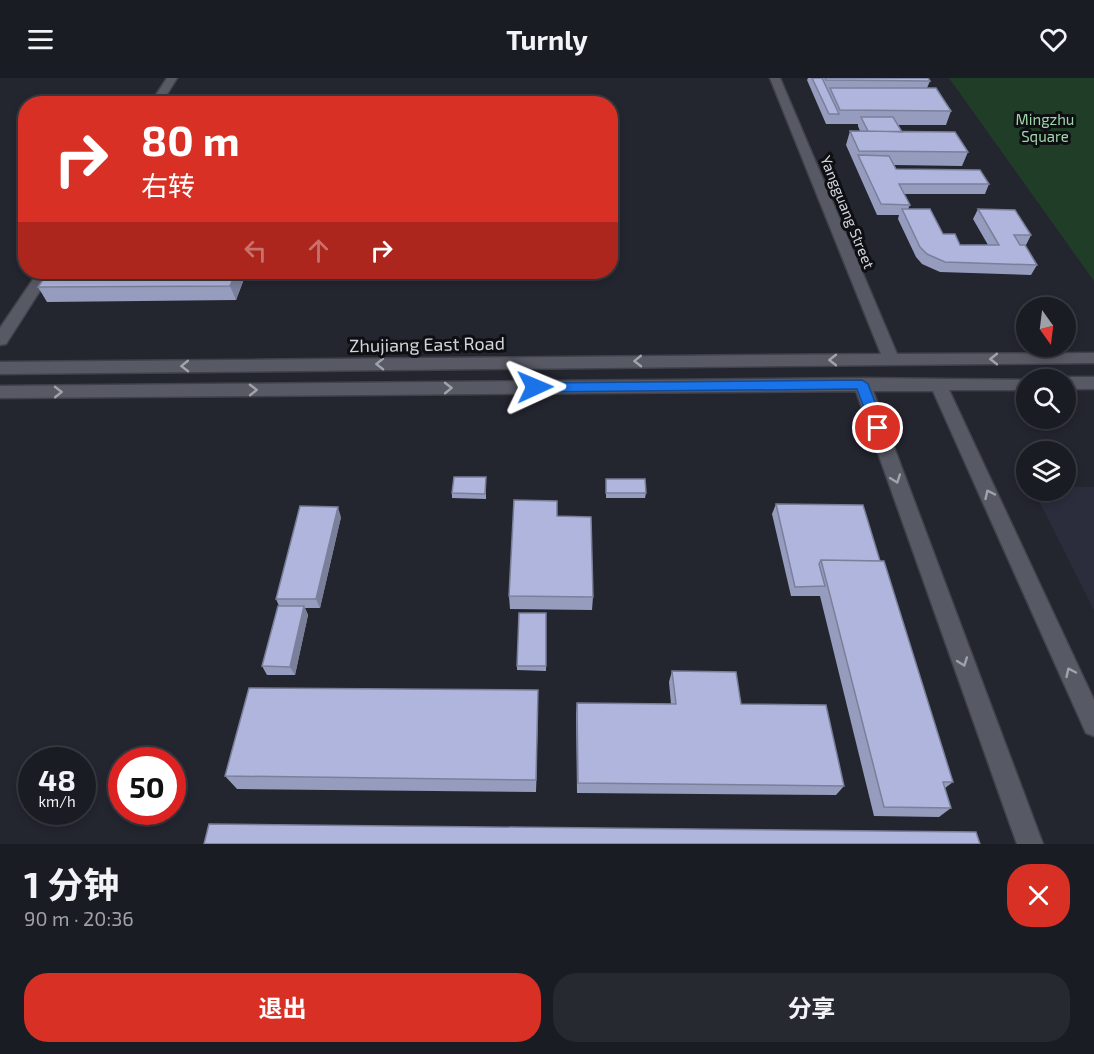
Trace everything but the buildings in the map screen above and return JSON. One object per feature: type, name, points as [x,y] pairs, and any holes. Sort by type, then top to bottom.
[{"type":"main road","points":[[160,96],[172,78]]},
{"type":"main road","name":"Yangguang Street","points":[[775,78],[891,360]]},
{"type":"main road","points":[[0,340],[40,279]]},
{"type":"main road","name":"Zhujiang East Road","points":[[0,368],[1094,358]]},
{"type":"main road","points":[[1076,383],[1094,383]]},
{"type":"main road","points":[[862,384],[1030,844]]},
{"type":"main road","points":[[938,384],[1094,725]]},
{"type":"main road","points":[[0,392],[1016,384]]},
{"type":"shaded area","points":[[1076,487],[1094,487],[1094,610],[1039,501],[1076,501]]},
{"type":"green space","name":"Mingzhu Square","points":[[949,78],[1094,78],[1094,281]]},
{"type":"route","points":[[535,387],[862,384],[878,428]]}]
